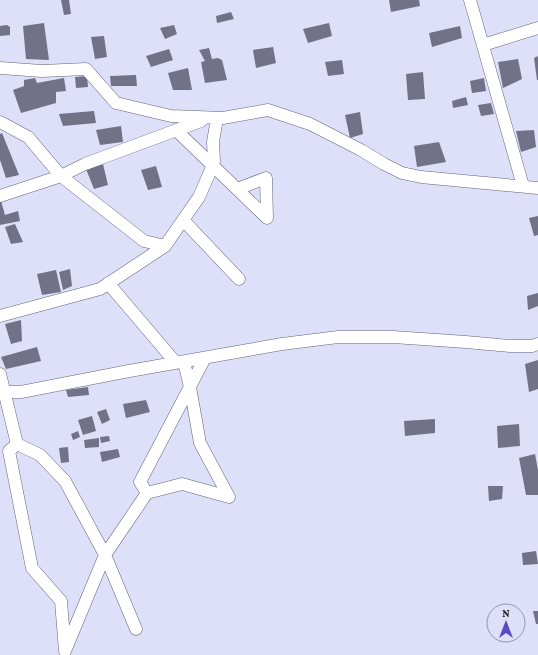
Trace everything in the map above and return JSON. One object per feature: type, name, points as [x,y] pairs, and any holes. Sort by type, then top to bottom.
[{"type":"street","points":[[470,0],[523,186]]},
{"type":"street","points":[[483,46],[538,28]]},
{"type":"street","points":[[0,68],[42,71],[86,69],[116,103],[171,116],[204,118],[223,118],[268,110],[310,124],[402,173],[421,177],[538,188]]},
{"type":"street","points":[[0,196],[62,176],[85,164],[201,121],[204,118]]},
{"type":"street","points":[[0,316],[100,288],[165,246],[199,197],[213,165],[212,142],[217,118]]},
{"type":"street","points":[[0,122],[28,137],[62,176],[144,241],[165,246]]},
{"type":"street","points":[[176,130],[237,189]]},
{"type":"street","points":[[183,220],[239,279]]},
{"type":"street","points":[[17,444],[9,451],[32,568],[61,601],[65,652],[105,555],[147,493],[182,484],[229,497],[200,443],[190,387],[180,362],[108,283]]},
{"type":"street","points":[[2,392],[21,392],[282,344],[338,338],[393,337],[510,346],[532,346],[538,344]]},
{"type":"street","points":[[147,493],[140,482],[205,358]]},
{"type":"street","points":[[0,374],[2,392],[17,444],[40,455],[65,481],[105,555],[136,629]]},
{"type":"building","points":[[61,0],[69,0],[71,14],[64,15]]},
{"type":"building","points":[[389,0],[419,0],[420,6],[391,12]]},
{"type":"building","points":[[231,12],[234,19],[217,23],[216,16]]},
{"type":"building","points":[[44,23],[49,60],[26,59],[23,26]]},
{"type":"building","points":[[329,23],[332,36],[308,43],[303,29]]},
{"type":"building","points":[[7,25],[10,27],[10,35],[0,36],[0,26]]},
{"type":"building","points":[[174,25],[177,34],[165,39],[160,28]]},
{"type":"building","points":[[460,26],[462,38],[432,47],[429,33]]},
{"type":"building","points":[[104,36],[107,57],[95,59],[91,37]]},
{"type":"building","points":[[273,47],[276,63],[256,68],[253,50]]},
{"type":"building","points":[[209,48],[212,59],[218,58],[222,60],[227,80],[205,83],[201,62],[205,61],[199,50]]},
{"type":"building","points":[[169,49],[173,60],[151,67],[146,56]]},
{"type":"building","points":[[538,56],[538,80],[537,80],[534,58]]},
{"type":"building","points":[[518,59],[522,79],[503,88],[498,62]]},
{"type":"building","points":[[342,60],[344,74],[328,76],[325,62]]},
{"type":"building","points":[[188,68],[192,90],[173,90],[168,73]]},
{"type":"building","points":[[423,72],[425,99],[408,100],[406,74]]},
{"type":"building","points":[[136,75],[137,86],[111,86],[110,76]]},
{"type":"building","points":[[87,76],[88,87],[76,88],[75,77]]},
{"type":"building","points":[[35,78],[37,83],[64,78],[66,91],[56,92],[56,103],[21,113],[13,90],[24,86],[24,80]]},
{"type":"building","points":[[484,78],[486,91],[472,93],[470,81]]},
{"type":"building","points":[[466,97],[468,105],[453,108],[452,101]]},
{"type":"building","points":[[491,103],[494,114],[481,116],[478,105]]},
{"type":"building","points":[[94,111],[96,123],[63,126],[59,114]]},
{"type":"building","points":[[360,112],[363,134],[350,138],[345,115]]},
{"type":"building","points":[[121,126],[123,142],[100,145],[96,130]]},
{"type":"building","points":[[534,130],[536,147],[521,152],[516,131]]},
{"type":"building","points":[[2,133],[19,175],[6,178],[0,160],[0,134]]},
{"type":"building","points":[[439,142],[446,162],[417,167],[414,146]]},
{"type":"building","points":[[103,164],[108,185],[94,189],[86,169]]},
{"type":"building","points":[[156,166],[162,187],[148,190],[141,170]]},
{"type":"building","points":[[1,201],[5,215],[18,211],[20,221],[0,225]]},
{"type":"building","points":[[538,216],[538,235],[534,236],[529,218]]},
{"type":"building","points":[[15,224],[23,242],[11,244],[5,227]]},
{"type":"building","points":[[70,269],[72,286],[63,290],[59,272]]},
{"type":"building","points":[[56,270],[61,292],[42,295],[37,274]]},
{"type":"building","points":[[538,293],[538,306],[528,310],[527,296]]},
{"type":"building","points":[[21,320],[22,341],[11,344],[5,324]]},
{"type":"building","points":[[37,347],[41,361],[6,369],[1,357]]},
{"type":"building","points":[[538,360],[538,389],[529,392],[525,364]]},
{"type":"building","points":[[88,387],[89,395],[68,397],[66,390]]},
{"type":"building","points":[[146,400],[150,412],[126,418],[123,404]]},
{"type":"building","points":[[106,409],[110,420],[102,424],[97,412]]},
{"type":"building","points":[[92,416],[96,431],[83,435],[78,420]]},
{"type":"building","points":[[435,419],[435,433],[405,436],[404,421]]},
{"type":"building","points":[[519,424],[520,446],[498,448],[497,426]]},
{"type":"building","points":[[78,431],[80,437],[73,440],[71,434]]},
{"type":"building","points":[[109,436],[110,441],[101,443],[100,437]]},
{"type":"building","points":[[99,438],[99,447],[85,448],[84,440]]},
{"type":"building","points":[[68,447],[69,462],[61,463],[59,448]]},
{"type":"building","points":[[118,449],[120,457],[102,462],[100,452]]},
{"type":"building","points":[[535,454],[538,470],[538,495],[526,495],[519,458]]},
{"type":"building","points":[[488,486],[503,486],[502,499],[489,501]]},
{"type":"building","points":[[536,551],[538,564],[523,565],[522,553]]},
{"type":"building","points":[[533,611],[538,611],[538,624],[536,624]]}]
